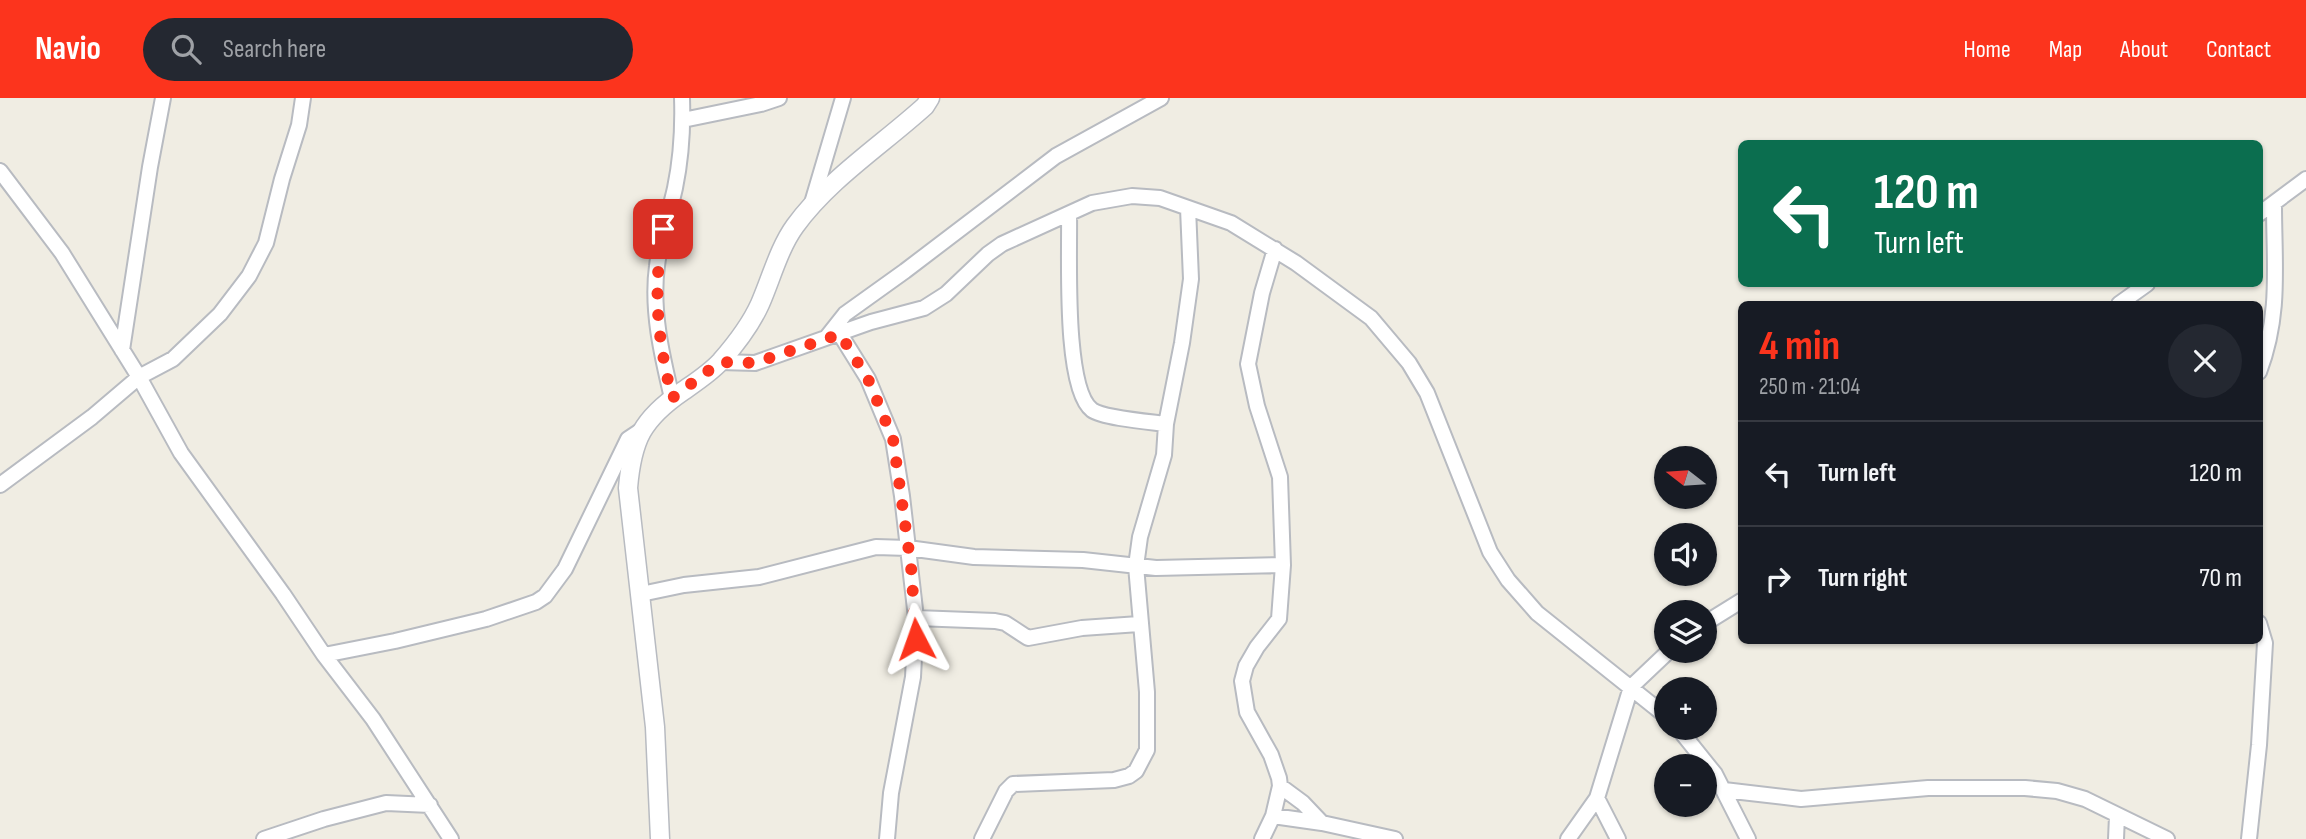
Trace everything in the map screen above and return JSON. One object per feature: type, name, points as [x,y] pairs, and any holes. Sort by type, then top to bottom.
[{"type":"street","points":[[122,350],[149,167],[163,98]]},
{"type":"street","points":[[0,485],[92,417],[139,377],[173,359],[220,314],[249,276],[266,243],[299,125],[303,98]]},
{"type":"street","points":[[672,398],[656,312],[656,269],[663,229],[675,189],[683,120],[682,98]]},
{"type":"street","points":[[683,120],[779,98]]},
{"type":"street","points":[[811,208],[842,98]]},
{"type":"street","points":[[324,655],[486,619],[536,602],[545,596],[565,569],[628,439],[643,428],[672,398],[720,362],[758,308],[793,227],[836,182],[900,129],[930,98]]},
{"type":"street","points":[[824,340],[845,314],[1056,156],[1161,98]]},
{"type":"street","points":[[0,171],[62,253],[139,377],[181,453],[324,655],[373,719],[452,839]]},
{"type":"street","points":[[2263,212],[2306,179]]},
{"type":"street","points":[[720,362],[755,363],[871,322],[924,308],[946,293],[1002,244],[1092,203],[1132,196],[1160,198],[1231,223],[1275,249],[1371,318],[1409,363],[1427,393],[1490,552],[1503,573],[1537,613],[1654,706]]},
{"type":"street","points":[[2263,362],[2269,347],[2276,303],[2274,205]]},
{"type":"street","points":[[982,839],[1006,791],[1013,784],[1114,780],[1129,776],[1140,766],[1147,750],[1145,661],[1139,624],[1136,566],[1140,537],[1164,455],[1182,343],[1191,279],[1188,208]]},
{"type":"street","points":[[1069,214],[1070,330],[1085,400],[1096,412],[1167,424]]},
{"type":"street","points":[[1262,839],[1273,816],[1280,786],[1278,771],[1271,755],[1247,712],[1242,681],[1246,666],[1257,647],[1279,619],[1283,565],[1280,477],[1256,406],[1248,364],[1262,293],[1275,249]]},
{"type":"street","points":[[2123,301],[2143,287]]},
{"type":"street","points":[[840,334],[868,379],[893,439],[916,618],[913,677],[891,793],[887,839]]},
{"type":"street","points":[[643,428],[632,452],[628,488],[655,727],[660,839]]},
{"type":"street","points":[[641,594],[684,585],[760,577],[876,547],[908,548],[974,557],[1083,560],[1193,569],[1283,565]]},
{"type":"street","points":[[1717,616],[1738,603]]},
{"type":"street","points":[[916,618],[995,621],[1028,638],[1082,628],[1139,624]]},
{"type":"street","points":[[2249,839],[2259,745],[2263,639]]},
{"type":"street","points":[[1568,839],[1597,798],[1631,687],[1657,663]]},
{"type":"street","points":[[1688,740],[1715,774],[1748,839]]},
{"type":"street","points":[[1280,786],[1322,822]]},
{"type":"street","points":[[1724,790],[1801,799],[1928,788],[2025,788],[2057,791],[2085,799],[2167,839]]},
{"type":"street","points":[[1597,798],[1618,839]]},
{"type":"street","points":[[264,839],[324,819],[386,803],[430,805]]},
{"type":"street","points":[[1273,816],[1322,822],[1395,839]]},
{"type":"street","points":[[2116,839],[2117,816]]},
{"type":"route","points":[[663,229],[656,269],[656,312],[672,398],[720,362],[755,363],[840,334],[851,351],[881,406],[893,439],[911,566],[916,639]]}]
